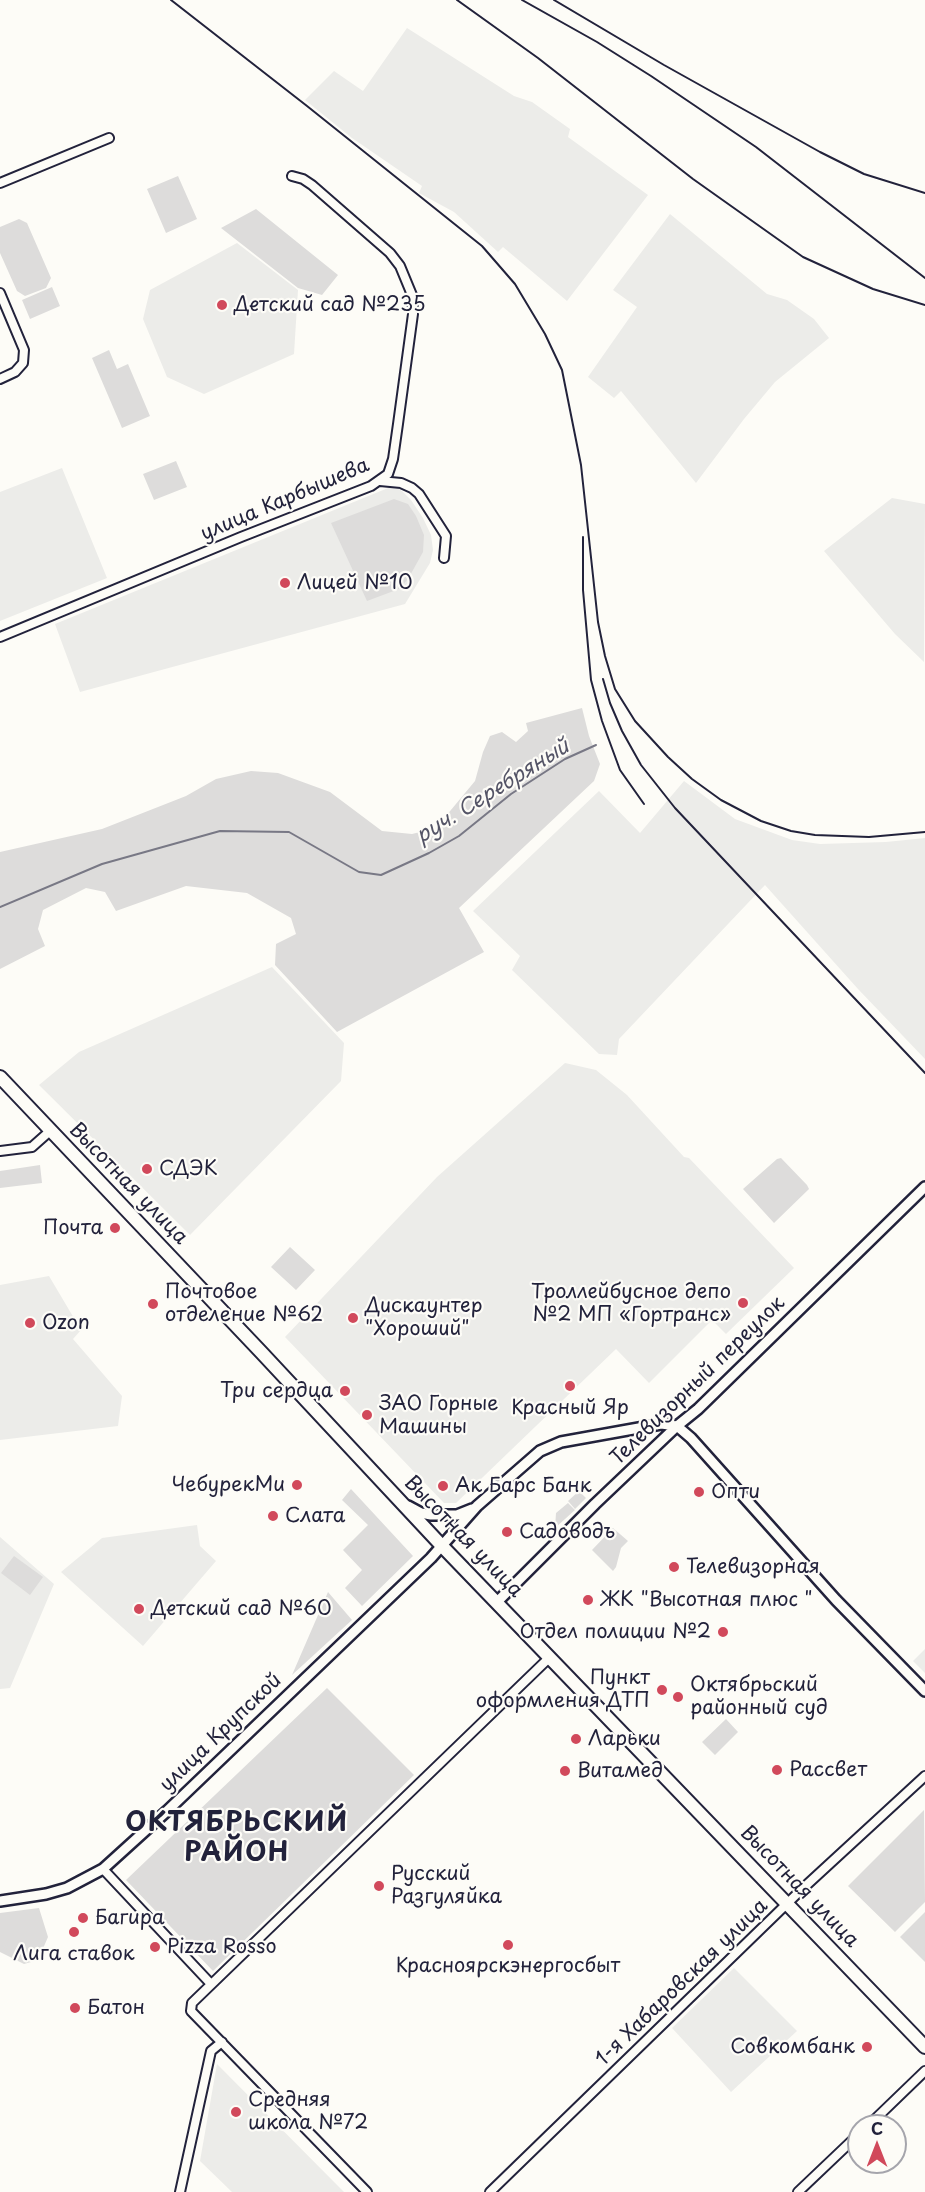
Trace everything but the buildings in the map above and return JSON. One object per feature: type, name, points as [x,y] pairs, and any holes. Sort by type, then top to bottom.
[{"type":"main road","name":"Высотная улица","points":[[0,1077],[442,1546],[925,2047]]},
{"type":"street","points":[[0,183],[109,138]]},
{"type":"street","name":"улица Карбышева","points":[[0,637],[371,486],[388,474],[393,459],[413,314],[412,295],[400,266],[390,253],[312,185],[292,176]]},
{"type":"street","points":[[0,293],[24,350],[23,363],[15,372],[0,379]]},
{"type":"street","points":[[380,480],[401,483],[419,494],[446,536],[444,558]]},
{"type":"street","points":[[0,1151],[32,1147],[50,1131]]},
{"type":"street","name":"Телевизорный переулок","points":[[497,1602],[925,1186]]},
{"type":"street","name":"улица Крупской","points":[[0,1901],[46,1894],[67,1888],[103,1869],[167,1811],[442,1546],[477,1506],[540,1451],[561,1442],[590,1436],[661,1424],[677,1426]]},
{"type":"street","points":[[677,1426],[691,1438],[829,1592],[925,1691]]},
{"type":"street","points":[[402,1502],[421,1513],[431,1515],[457,1515],[477,1506]]},
{"type":"street","points":[[367,2192],[191,2011],[192,2003],[550,1657]]},
{"type":"street","name":"1-я Хабаровская улица","points":[[490,2192],[788,1904],[925,1776]]},
{"type":"street","points":[[103,1869],[211,1984]]},
{"type":"street","points":[[180,2192],[211,2051],[222,2042]]},
{"type":"street","points":[[880,2114],[925,2071]]},
{"type":"street","points":[[798,2192],[847,2145]]},
{"type":"shaded area","points":[[407,28],[514,96],[532,102],[570,129],[568,137],[648,195],[567,301],[503,247],[498,252],[454,212],[419,193],[422,186],[352,138],[305,100],[334,71],[363,91]]},
{"type":"shaded area","points":[[178,176],[197,219],[166,233],[147,189]]},
{"type":"shaded area","points":[[256,209],[338,275],[322,295],[298,288],[221,228]]},
{"type":"shaded area","points":[[670,214],[767,294],[787,300],[814,319],[829,338],[775,382],[696,483],[621,391],[614,398],[588,377],[637,307],[613,290]]},
{"type":"shaded area","points":[[19,219],[27,223],[51,278],[46,288],[25,296],[17,291],[0,253],[0,227]]},
{"type":"shaded area","name":"Детский сад №235","points":[[237,243],[298,290],[294,354],[204,394],[167,377],[143,319],[150,290]]},
{"type":"shaded area","points":[[52,287],[60,306],[30,319],[22,300]]},
{"type":"shaded area","points":[[109,350],[117,369],[128,364],[150,416],[122,428],[92,358]]},
{"type":"shaded area","points":[[176,461],[187,487],[154,500],[143,474]]},
{"type":"shaded area","points":[[62,468],[107,578],[0,621],[0,492]]},
{"type":"shaded area","name":"Лицей №10","points":[[393,486],[400,489],[411,500],[423,518],[431,535],[433,550],[430,563],[405,604],[80,692],[55,624]]},
{"type":"shaded area","points":[[892,498],[925,504],[924,662],[895,634],[824,551]]},
{"type":"shaded area","points":[[394,499],[408,504],[416,516],[424,535],[423,552],[408,579],[399,589],[367,601],[331,523]]},
{"type":"shaded area","points":[[582,708],[589,736],[600,764],[594,781],[459,908],[484,952],[337,1032],[275,965],[276,944],[296,934],[291,918],[247,893],[186,886],[116,911],[105,892],[86,888],[43,910],[38,929],[45,946],[0,969],[0,852],[102,829],[186,796],[216,779],[251,771],[278,773],[330,792],[382,831],[412,834],[436,828],[475,781],[490,736],[502,732],[516,742],[528,731],[526,723]]},
{"type":"shaded area","points":[[684,781],[735,819],[792,840],[820,844],[925,838],[925,1059],[858,989],[765,885],[619,1039],[617,1055],[599,1054],[512,970],[520,956],[473,911],[599,791],[640,833]]},
{"type":"shaded area","points":[[272,967],[344,1043],[341,1081],[190,1235],[39,1085],[79,1052]]},
{"type":"shaded area","points":[[565,1063],[596,1070],[627,1095],[684,1157],[689,1158],[794,1268],[726,1334],[712,1320],[649,1383],[616,1349],[456,1503],[444,1503],[285,1337],[437,1177]]},
{"type":"shaded area","points":[[781,1158],[809,1189],[774,1223],[743,1189]]},
{"type":"shaded area","points":[[40,1165],[42,1183],[0,1188],[0,1171]]},
{"type":"shaded area","points":[[290,1247],[315,1270],[296,1290],[271,1267]]},
{"type":"shaded area","points":[[49,1276],[81,1330],[73,1339],[122,1396],[118,1426],[0,1440],[0,1285]]},
{"type":"shaded area","points":[[351,1489],[413,1556],[362,1606],[345,1588],[362,1570],[343,1550],[368,1525],[342,1500]]},
{"type":"shaded area","points":[[579,1491],[586,1498],[575,1509],[568,1501]]},
{"type":"shaded area","points":[[568,1503],[575,1510],[555,1528],[556,1513]]},
{"type":"shaded area","name":"Детский сад №60","points":[[197,1525],[200,1546],[216,1561],[143,1646],[61,1572],[102,1538]]},
{"type":"shaded area","points":[[613,1528],[628,1541],[621,1548],[613,1571],[592,1550]]},
{"type":"shaded area","points":[[0,1537],[54,1584],[10,1688],[0,1689]]},
{"type":"shaded area","points":[[14,1556],[43,1577],[30,1595],[1,1573]]},
{"type":"shaded area","points":[[328,1592],[352,1620],[292,1675]]},
{"type":"shaded area","points":[[925,1649],[925,1673],[913,1661]]},
{"type":"shaded area","points":[[327,1688],[414,1775],[213,1971],[126,1880]]},
{"type":"shaded area","points":[[726,1719],[738,1732],[715,1755],[702,1742]]},
{"type":"shaded area","points":[[924,1810],[925,1902],[895,1932],[848,1886]]},
{"type":"shaded area","points":[[39,1908],[48,1937],[38,1960],[24,1964],[0,1952],[0,1913]]},
{"type":"shaded area","points":[[925,1912],[925,1962],[900,1937]]},
{"type":"shaded area","points":[[734,1968],[797,2031],[731,2092],[672,2028]]},
{"type":"shaded area","name":"Средняя школа №72","points":[[217,2064],[344,2192],[232,2192],[200,2161]]},
{"type":"waterway","name":"руч. Серебряный","points":[[0,907],[102,864],[220,831],[289,832],[359,872],[381,875],[459,836],[511,794],[565,759],[596,745]]},
{"type":"railway","points":[[171,0],[482,246],[515,284],[545,334],[562,370],[581,465],[598,622],[605,656],[615,689],[635,721],[692,779],[721,800],[761,821],[791,831],[815,835],[869,837],[925,832]]},
{"type":"railway","points":[[457,0],[538,58],[693,179],[803,257],[873,289],[925,305]]},
{"type":"railway","points":[[522,0],[597,42],[756,147],[925,278]]},
{"type":"railway","points":[[554,0],[664,65],[820,152],[864,174],[925,193]]},
{"type":"railway","points":[[583,537],[583,590],[591,680],[602,721],[620,770],[644,804]]},
{"type":"railway","points":[[603,679],[622,731],[641,765],[675,808],[925,1073]]},
{"type":"place","name":"Детский сад №235","points":[[222,305]]},
{"type":"place","name":"Лицей №10","points":[[285,583]]},
{"type":"place","name":"СДЭК","points":[[147,1169]]},
{"type":"place","name":"Почта","points":[[115,1228]]},
{"type":"place","name":"Троллейбусное депо №2 МП «Гортранс»","points":[[743,1303]]},
{"type":"place","name":"Почтовое отделение №62","points":[[153,1304]]},
{"type":"place","name":"Дискаунтер \"Хороший\"","points":[[353,1318]]},
{"type":"place","name":"Ozon","points":[[30,1323]]},
{"type":"place","name":"Красный Яр","points":[[570,1386]]},
{"type":"place","name":"Три сердца","points":[[345,1391]]},
{"type":"place","name":"ЗАО Горные Машины","points":[[367,1415]]},
{"type":"place","name":"ЧебурекМи","points":[[297,1485]]},
{"type":"place","name":"Ак Барс Банк","points":[[443,1486]]},
{"type":"place","name":"Опти","points":[[699,1492]]},
{"type":"place","name":"Слата","points":[[273,1516]]},
{"type":"place","name":"Садоводъ","points":[[507,1532]]},
{"type":"place","name":"Телевизорная","points":[[674,1567]]},
{"type":"place","name":"ЖК \"Высотная плюс \"","points":[[588,1600]]},
{"type":"place","name":"Детский сад №60","points":[[139,1609]]},
{"type":"place","name":"Отдел полиции №2","points":[[723,1632]]},
{"type":"place","name":"Пункт оформления ДТП","points":[[662,1690]]},
{"type":"place","name":"Октябрьский районный суд","points":[[678,1697]]},
{"type":"place","name":"Ларьки","points":[[576,1739]]},
{"type":"place","name":"Рассвет","points":[[777,1770]]},
{"type":"place","name":"Витамед","points":[[565,1771]]},
{"type":"place","name":"Русский Разгуляйка","points":[[379,1886]]},
{"type":"place","name":"Багира","points":[[83,1918]]},
{"type":"place","name":"Лига ставок","points":[[74,1932]]},
{"type":"place","name":"Красноярскэнергосбыт","points":[[508,1945]]},
{"type":"place","name":"Pizza Rosso","points":[[155,1947]]},
{"type":"place","name":"Батон","points":[[75,2008]]},
{"type":"place","name":"Совкомбанк","points":[[867,2047]]},
{"type":"place","name":"Средняя школа №72","points":[[236,2112]]},
{"type":"district","name":"ОКТЯБРЬСКИЙ РАЙОН","points":[[237,1839]]}]
